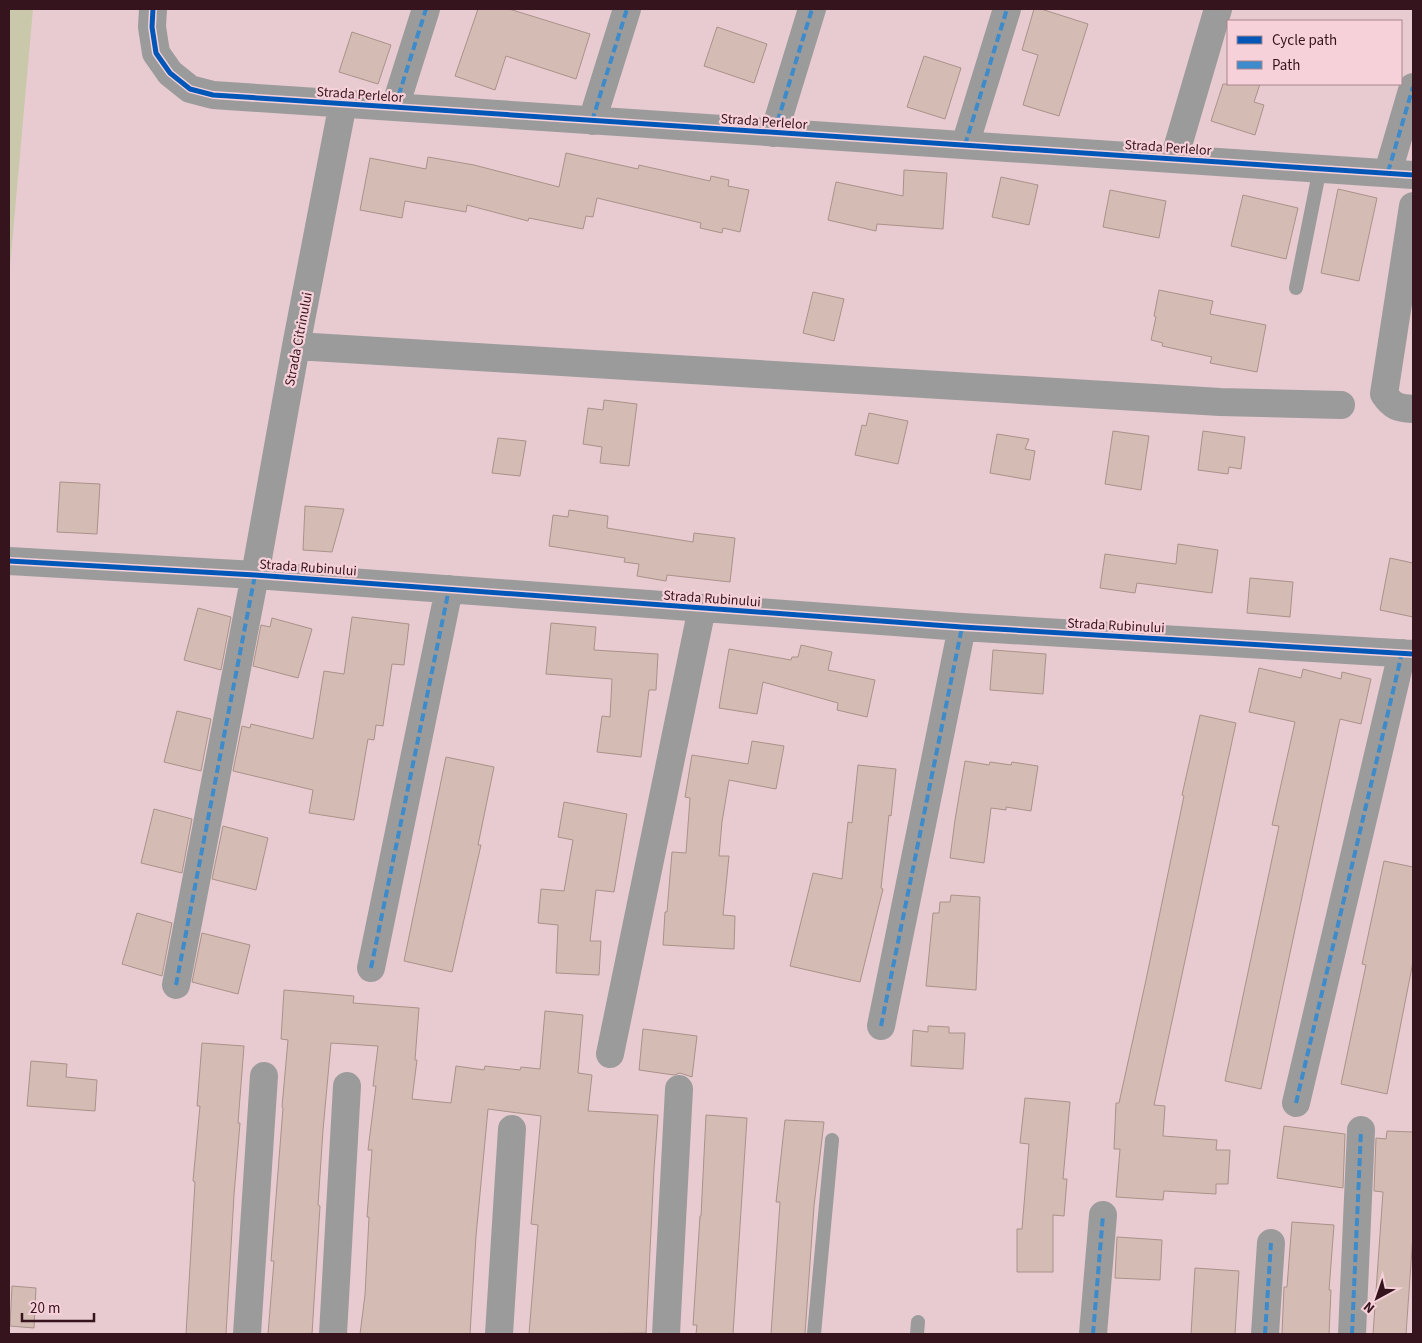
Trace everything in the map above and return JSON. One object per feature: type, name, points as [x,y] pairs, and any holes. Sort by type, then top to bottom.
[{"type":"street","name":"Strada Perlelor","points":[[153,9],[152,27],[156,53],[170,73],[190,88],[213,96],[1401,173]]},
{"type":"street","points":[[395,107],[426,9]]},
{"type":"street","points":[[592,121],[627,9]]},
{"type":"street","points":[[774,132],[812,9]]},
{"type":"street","points":[[965,145],[1007,9]]},
{"type":"street","points":[[1174,159],[1218,9]]},
{"type":"street","points":[[1401,173],[1413,87]]},
{"type":"street","name":"Strada Citrinului","points":[[176,985],[343,103]]},
{"type":"street","points":[[1413,206],[1384,394],[1391,404],[1401,408],[1413,409]]},
{"type":"street","points":[[296,346],[1220,402],[1342,405]]},
{"type":"street","name":"Strada Rubinului","points":[[9,561],[255,575],[962,627],[1408,653]]},
{"type":"street","points":[[371,968],[449,589]]},
{"type":"street","name":"Strada Rubinului","points":[[610,1054],[702,608]]},
{"type":"street","points":[[880,1026],[962,627]]},
{"type":"street","points":[[1296,1103],[1408,653]]},
{"type":"street","points":[[247,1334],[264,1076]]},
{"type":"street","points":[[333,1334],[347,1086]]},
{"type":"street","points":[[666,1334],[679,1089]]},
{"type":"street","points":[[499,1334],[512,1129]]},
{"type":"street","points":[[1352,1334],[1361,1130]]},
{"type":"street","points":[[1093,1334],[1102,1215]]},
{"type":"street","points":[[1265,1334],[1271,1243]]},
{"type":"lane","points":[[1296,288],[1320,168]]},
{"type":"lane","points":[[814,1334],[832,1140]]},
{"type":"shaded area","points":[[9,9],[33,9],[9,278]]},
{"type":"building","points":[[478,9],[509,9],[590,34],[576,79],[506,56],[495,90],[455,76]]},
{"type":"building","points":[[1034,9],[1041,9],[1088,24],[1059,116],[1023,105],[1038,55],[1022,50]]},
{"type":"building","points":[[717,27],[767,44],[754,83],[704,66]]},
{"type":"building","points":[[352,32],[391,45],[378,84],[339,72]]},
{"type":"building","points":[[924,56],[961,68],[945,119],[907,107]]},
{"type":"building","points":[[1223,84],[1260,85],[1254,102],[1264,105],[1255,135],[1211,121]]},
{"type":"building","points":[[566,153],[638,169],[639,165],[710,181],[711,176],[729,180],[728,186],[749,190],[740,232],[723,228],[722,233],[700,228],[701,223],[597,198],[593,217],[586,216],[583,229],[529,218],[528,221],[467,205],[466,212],[405,201],[402,218],[360,210],[370,158],[426,169],[428,157],[474,165],[559,187]]},
{"type":"building","points":[[904,170],[947,173],[943,229],[877,224],[876,231],[828,220],[836,182],[903,196]]},
{"type":"building","points":[[1001,177],[1038,185],[1029,225],[992,217]]},
{"type":"building","points":[[1338,189],[1377,198],[1359,281],[1321,273]]},
{"type":"building","points":[[1110,190],[1166,201],[1159,238],[1103,227]]},
{"type":"building","points":[[1243,195],[1298,208],[1286,259],[1231,246]]},
{"type":"building","points":[[1159,290],[1213,301],[1210,314],[1266,325],[1257,372],[1210,363],[1212,357],[1162,346],[1163,343],[1151,340]]},
{"type":"building","points":[[813,292],[844,299],[834,341],[803,333]]},
{"type":"building","points":[[604,400],[637,404],[629,466],[600,463],[602,447],[583,444],[588,408],[603,410]]},
{"type":"building","points":[[869,413],[908,421],[898,464],[855,455],[862,425],[866,426]]},
{"type":"building","points":[[1113,431],[1149,436],[1141,490],[1105,484]]},
{"type":"building","points":[[1203,431],[1245,437],[1241,469],[1229,467],[1228,474],[1198,470]]},
{"type":"building","points":[[997,434],[1029,439],[1025,449],[1035,451],[1030,480],[990,473]]},
{"type":"building","points":[[498,438],[526,441],[520,476],[492,473]]},
{"type":"building","points":[[60,482],[100,484],[97,534],[57,532]]},
{"type":"building","points":[[305,506],[344,509],[332,552],[303,550]]},
{"type":"building","points":[[569,510],[608,516],[607,528],[693,542],[694,533],[735,538],[730,582],[667,575],[666,581],[637,576],[639,564],[624,562],[625,558],[549,546],[553,515],[568,517]]},
{"type":"building","points":[[1178,544],[1218,550],[1212,593],[1137,583],[1135,593],[1100,588],[1105,554],[1176,564]]},
{"type":"building","points":[[1390,558],[1413,563],[1413,617],[1380,610]]},
{"type":"building","points":[[1250,578],[1293,582],[1290,617],[1247,613]]},
{"type":"building","points":[[198,608],[231,617],[221,670],[184,660]]},
{"type":"building","points":[[352,617],[409,624],[404,665],[392,664],[383,726],[376,725],[374,740],[368,739],[354,820],[309,813],[313,790],[233,771],[242,726],[250,728],[251,724],[313,739],[324,671],[344,674]]},
{"type":"building","points":[[272,618],[312,629],[298,678],[253,666],[261,625],[270,627]]},
{"type":"building","points":[[551,623],[596,627],[594,650],[658,654],[656,690],[649,690],[641,757],[597,752],[602,716],[610,717],[612,679],[546,674]]},
{"type":"building","points":[[801,645],[832,652],[828,670],[875,680],[867,717],[837,710],[838,703],[763,682],[757,714],[719,708],[729,649],[791,660],[792,657],[798,657]]},
{"type":"building","points":[[993,650],[1046,654],[1043,694],[990,690]]},
{"type":"building","points":[[1259,668],[1301,678],[1303,669],[1341,679],[1342,672],[1371,679],[1361,724],[1340,719],[1261,1089],[1225,1081],[1279,826],[1272,825],[1295,722],[1249,712]]},
{"type":"building","points":[[177,711],[211,719],[201,771],[164,762]]},
{"type":"building","points":[[1200,715],[1236,723],[1154,1105],[1165,1106],[1163,1136],[1217,1140],[1216,1150],[1230,1150],[1228,1184],[1216,1184],[1216,1194],[1164,1191],[1163,1200],[1116,1197],[1120,1149],[1114,1149],[1116,1103],[1119,1103],[1146,980],[1184,796],[1182,795]]},
{"type":"building","points":[[752,741],[784,746],[776,789],[729,780],[719,856],[729,856],[723,915],[735,916],[734,949],[663,945],[672,852],[686,853],[690,798],[685,797],[692,755],[748,764]]},
{"type":"building","points":[[446,757],[494,767],[478,845],[481,845],[452,972],[404,961]]},
{"type":"building","points":[[965,761],[989,765],[990,762],[1011,765],[1012,762],[1038,766],[1031,811],[1006,807],[1006,810],[991,808],[984,863],[950,858]]},
{"type":"building","points":[[858,765],[896,769],[881,888],[883,889],[860,982],[790,966],[813,873],[842,879],[848,822],[852,823]]},
{"type":"building","points":[[564,802],[627,814],[614,892],[596,890],[590,941],[601,941],[599,975],[556,973],[558,925],[538,923],[541,889],[564,891],[573,840],[558,837]]},
{"type":"building","points":[[154,809],[192,819],[182,873],[141,863]]},
{"type":"building","points":[[223,826],[268,838],[256,890],[212,879]]},
{"type":"building","points":[[1384,861],[1413,867],[1413,962],[1387,1094],[1341,1084],[1366,965],[1362,964]]},
{"type":"building","points":[[951,895],[980,897],[976,990],[926,986],[933,913],[939,913],[940,902],[950,902]]},
{"type":"building","points":[[137,913],[172,923],[162,976],[122,964]]},
{"type":"building","points":[[202,933],[250,945],[238,994],[192,982]]},
{"type":"building","points":[[284,990],[354,996],[353,1003],[419,1008],[415,1060],[417,1060],[412,1099],[451,1103],[456,1066],[484,1070],[485,1066],[520,1070],[521,1067],[540,1069],[545,1011],[583,1015],[578,1073],[592,1075],[588,1111],[658,1115],[646,1333],[529,1334],[538,1225],[531,1224],[541,1116],[488,1109],[476,1236],[470,1334],[360,1334],[365,1295],[369,1217],[367,1217],[372,1150],[368,1150],[376,1086],[373,1086],[378,1046],[331,1043],[318,1205],[320,1206],[312,1334],[268,1334],[274,1261],[271,1261],[288,1040],[281,1039]]},
{"type":"building","points":[[928,1026],[949,1027],[949,1033],[965,1033],[963,1069],[911,1066],[913,1030],[928,1032]]},
{"type":"building","points":[[643,1029],[697,1036],[692,1077],[680,1073],[674,1075],[639,1070]]},
{"type":"building","points":[[202,1043],[244,1046],[226,1334],[186,1334],[195,1182],[193,1181],[200,1106],[197,1106]]},
{"type":"building","points":[[31,1061],[67,1064],[66,1077],[97,1080],[95,1111],[27,1106]]},
{"type":"building","points":[[1025,1098],[1070,1102],[1063,1179],[1067,1179],[1064,1216],[1053,1215],[1053,1272],[1017,1272],[1017,1229],[1022,1229],[1029,1144],[1020,1143]]},
{"type":"building","points":[[706,1115],[747,1118],[733,1334],[696,1334],[697,1325],[693,1325]]},
{"type":"building","points":[[785,1120],[824,1122],[814,1206],[805,1334],[771,1334],[780,1202],[776,1202]]},
{"type":"building","points":[[1284,1126],[1345,1134],[1343,1188],[1277,1178]]},
{"type":"building","points":[[1387,1131],[1413,1132],[1413,1235],[1406,1334],[1373,1334],[1383,1192],[1374,1191],[1376,1138],[1386,1139]]},
{"type":"building","points":[[1292,1222],[1334,1225],[1329,1290],[1331,1290],[1329,1334],[1282,1334],[1284,1287],[1287,1287]]},
{"type":"building","points":[[1117,1237],[1162,1240],[1160,1280],[1115,1278]]},
{"type":"building","points":[[1195,1268],[1239,1271],[1235,1334],[1191,1334]]},
{"type":"building","points":[[12,1286],[36,1288],[34,1328],[10,1326]]},
{"type":"marked path","points":[[395,107],[426,9]]},
{"type":"marked path","points":[[592,121],[627,9]]},
{"type":"marked path","points":[[774,133],[812,9]]},
{"type":"marked path","points":[[965,145],[1007,9]]},
{"type":"marked path","points":[[1388,172],[1413,87]]},
{"type":"marked path","points":[[176,985],[255,575]]},
{"type":"marked path","points":[[371,968],[449,589]]},
{"type":"marked path","points":[[881,1026],[962,627]]},
{"type":"marked path","points":[[1296,1103],[1402,653]]},
{"type":"marked path","points":[[1352,1334],[1361,1130]]},
{"type":"marked path","points":[[1093,1334],[1103,1215]]},
{"type":"marked path","points":[[1265,1334],[1271,1243]]},
{"type":"cycle path","points":[[153,9],[152,27],[156,53],[170,73],[190,89],[213,95],[1413,175]]},
{"type":"cycle path","points":[[9,561],[255,575],[962,627],[1413,654]]}]
